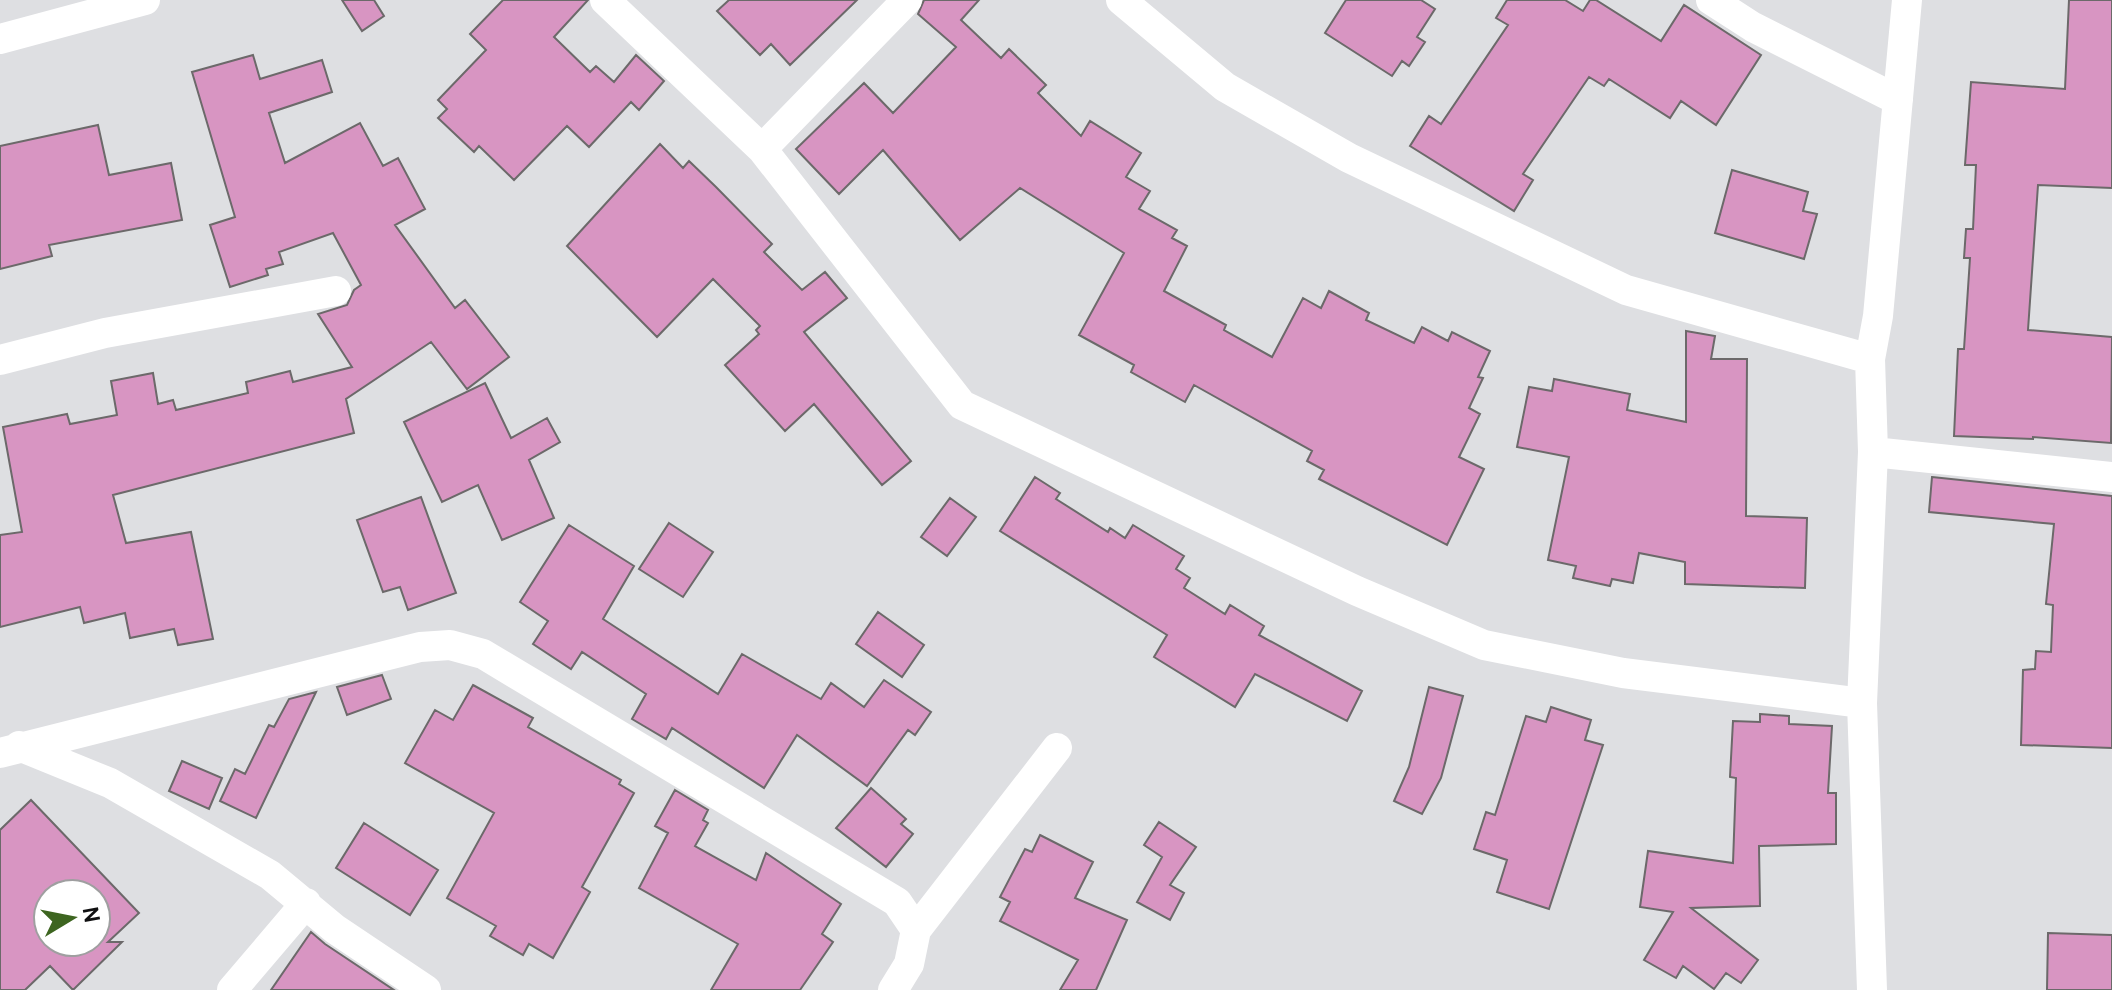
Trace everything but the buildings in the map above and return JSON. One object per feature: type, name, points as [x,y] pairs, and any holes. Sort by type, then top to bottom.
[{"type":"street","points":[[0,39],[39,12],[145,0]]},
{"type":"street","points":[[605,0],[762,149],[962,405],[1357,591],[1484,645],[1623,673],[1862,703]]},
{"type":"street","points":[[762,149],[907,0]]},
{"type":"street","points":[[1121,0],[1225,87],[1349,158],[1626,290],[1870,359]]},
{"type":"street","points":[[1711,0],[1753,27],[1898,100]]},
{"type":"street","points":[[1872,990],[1862,703],[1873,452],[1870,359],[1878,316],[1907,0]]},
{"type":"street","points":[[0,360],[105,333],[336,291]]},
{"type":"street","points":[[1873,452],[2112,477]]},
{"type":"street","points":[[9,749],[420,647],[450,645],[483,654],[897,902],[916,930]]},
{"type":"street","points":[[893,990],[909,964],[916,930],[1057,748]]},
{"type":"street","points":[[9,749],[110,783],[270,875],[335,929],[426,990]]},
{"type":"street","points":[[232,990],[306,903]]}]
